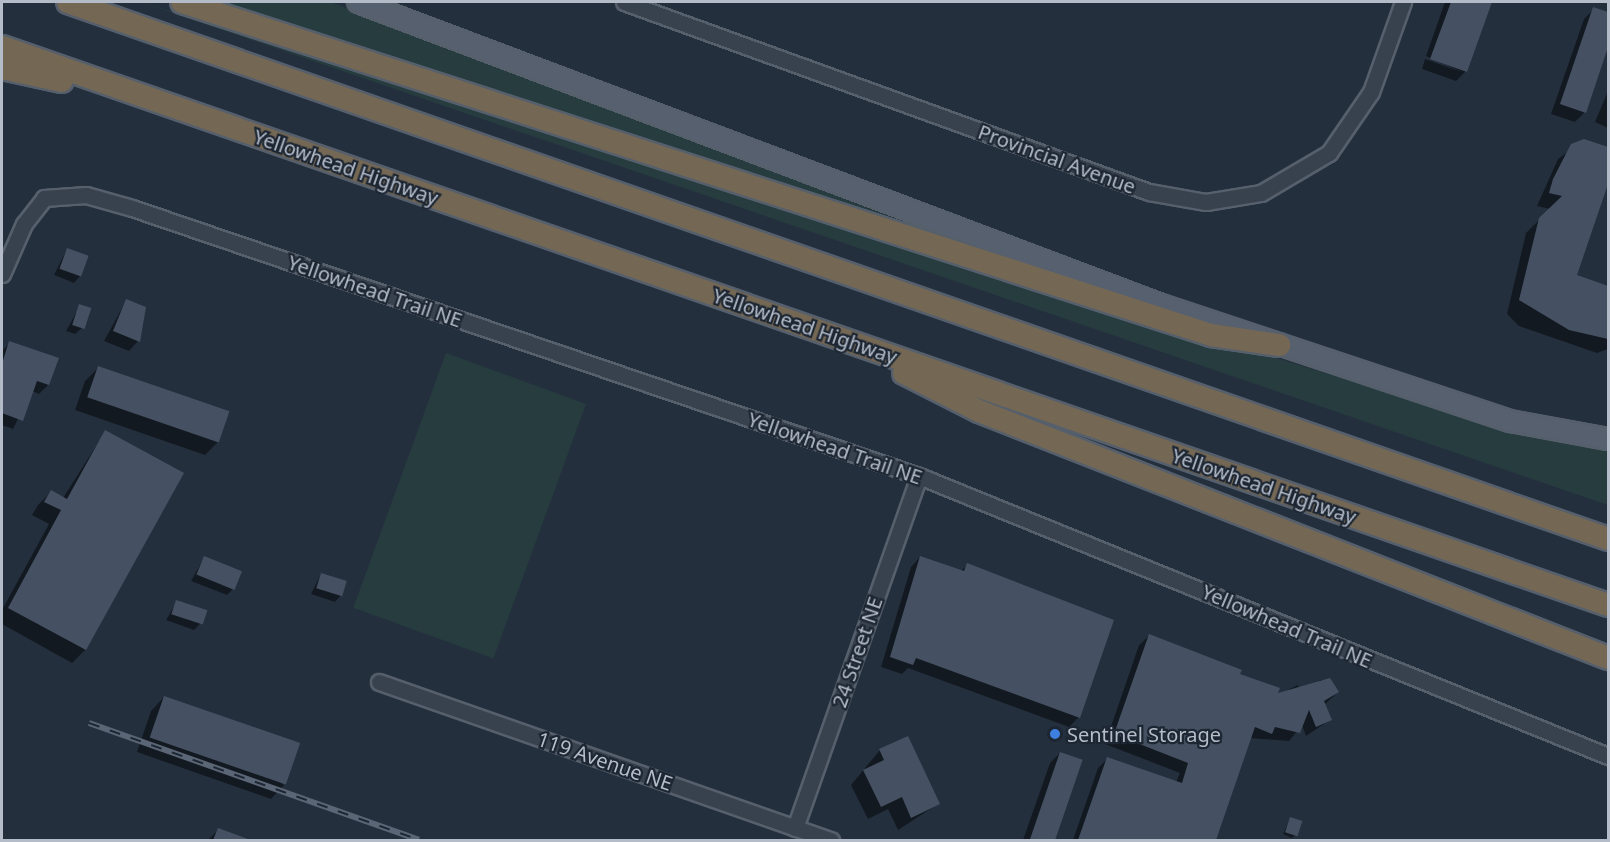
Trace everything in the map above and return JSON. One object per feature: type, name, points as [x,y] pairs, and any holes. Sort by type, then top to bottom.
[{"type":"highway","points":[[68,2],[1608,539]]},
{"type":"highway","points":[[183,2],[1211,335],[1279,345]]},
{"type":"highway","name":"Yellowhead Highway","points":[[2,47],[1608,605]]},
{"type":"highway","points":[[2,68],[168,105]]},
{"type":"highway","points":[[828,334],[979,411],[1608,658]]},
{"type":"main road","points":[[358,2],[932,221],[1279,345],[1510,421],[1608,439]]},
{"type":"street","name":"Provincial Avenue","points":[[624,2],[1149,192],[1206,202],[1261,193],[1329,153],[1371,92],[1403,2]]},
{"type":"street","name":"Yellowhead Trail NE","points":[[2,274],[24,224],[44,198],[86,195],[132,208],[919,476],[1608,756]]},
{"type":"street","name":"24 Street NE","points":[[795,828],[919,476]]},
{"type":"street","name":"119 Avenue NE","points":[[379,682],[831,840]]},
{"type":"green space","points":[[141,2],[1506,430],[1608,446],[1608,505]]},
{"type":"green space","points":[[223,2],[331,2],[920,228],[769,180]]},
{"type":"green space","points":[[446,353],[586,404],[493,659],[353,608]]},
{"type":"building","points":[[1451,2],[1492,2],[1467,72],[1430,59]]},
{"type":"building","points":[[1593,7],[1608,12],[1608,47],[1586,113],[1560,104]]},
{"type":"building","points":[[1584,139],[1608,147],[1608,184],[1577,275],[1608,286],[1608,339],[1569,330],[1519,300],[1539,218],[1562,196],[1549,193],[1553,179],[1571,144]]},
{"type":"building","points":[[67,248],[89,256],[81,277],[59,269]]},
{"type":"building","points":[[126,299],[146,307],[140,342],[113,331]]},
{"type":"building","points":[[79,304],[91,308],[85,329],[72,325]]},
{"type":"building","points":[[9,341],[59,358],[49,385],[37,381],[23,421],[2,413],[2,364]]},
{"type":"building","points":[[98,366],[229,411],[219,442],[87,397]]},
{"type":"building","points":[[105,430],[184,473],[86,650],[8,608],[61,510],[44,502],[51,490],[67,499]]},
{"type":"building","points":[[204,556],[242,571],[235,590],[197,575]]},
{"type":"building","points":[[920,556],[964,571],[967,563],[1114,620],[1080,718],[916,658],[913,665],[890,657]]},
{"type":"building","points":[[321,573],[347,581],[342,596],[316,588]]},
{"type":"building","points":[[176,600],[207,610],[203,624],[171,614]]},
{"type":"building","points":[[1149,634],[1242,670],[1240,674],[1280,688],[1278,693],[1330,678],[1339,692],[1324,701],[1332,720],[1316,727],[1309,710],[1300,733],[1275,727],[1272,734],[1255,727],[1216,840],[1078,840],[1107,757],[1182,783],[1188,763],[1114,734]]},
{"type":"building","points":[[164,696],[300,743],[286,784],[150,738]]},
{"type":"building","points":[[908,736],[940,804],[911,818],[902,797],[881,807],[863,770],[884,760],[879,749]]},
{"type":"building","points":[[1060,752],[1083,760],[1055,840],[1030,840]]},
{"type":"building","points":[[1290,817],[1302,821],[1297,836],[1285,832]]},
{"type":"building","points":[[218,828],[248,839],[248,840],[213,840]]},
{"type":"railway","points":[[89,723],[419,840]]},
{"type":"place","name":"Sentinel Storage","points":[[1055,734]]}]
